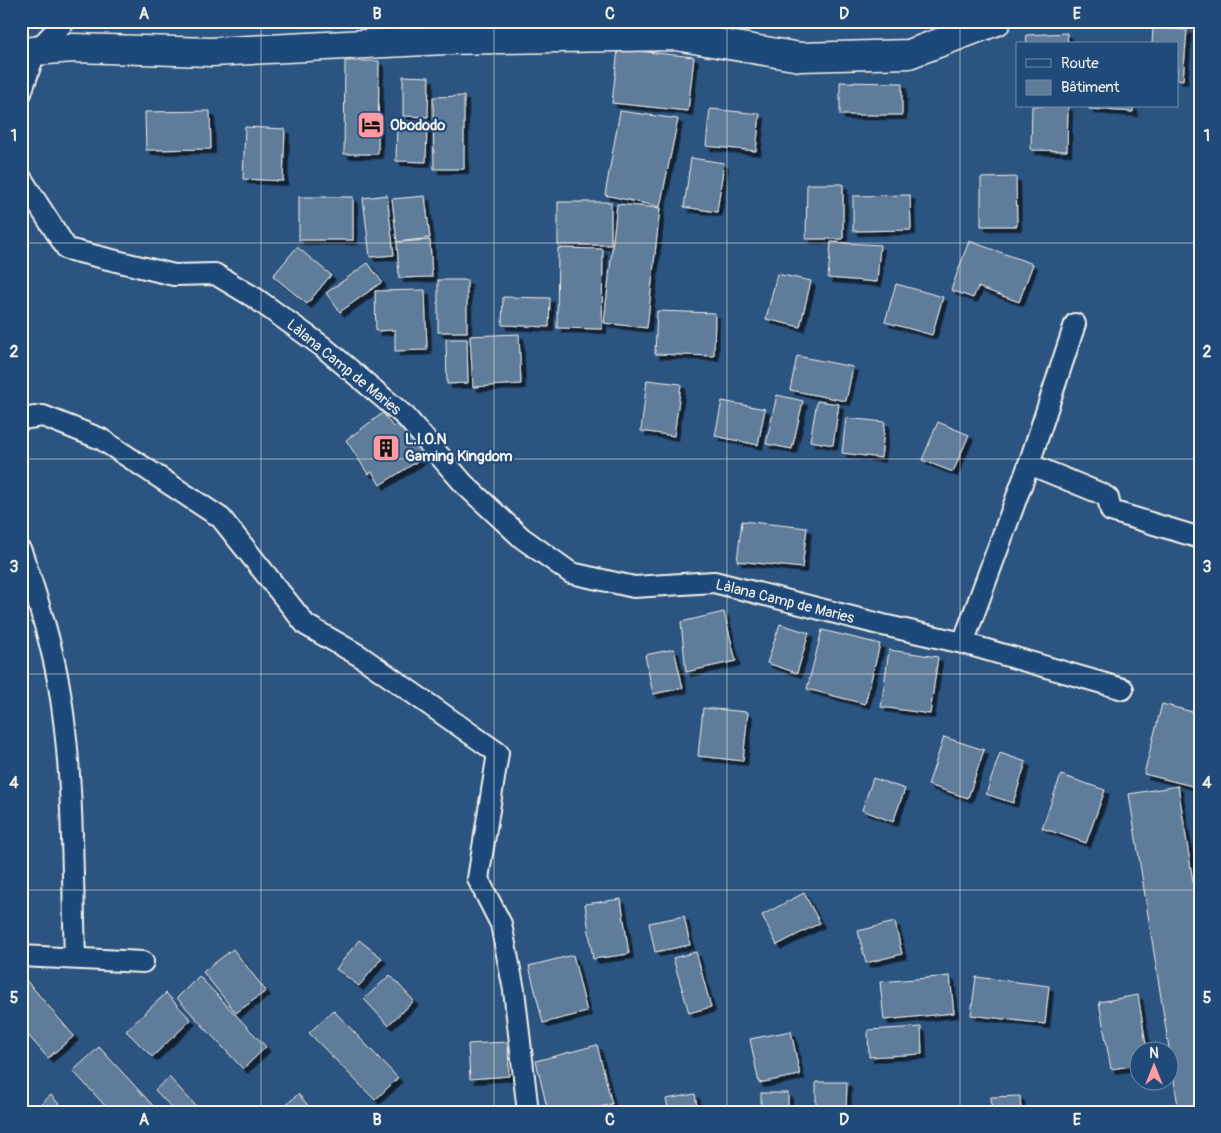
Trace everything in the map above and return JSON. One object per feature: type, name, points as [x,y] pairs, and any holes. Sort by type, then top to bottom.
[{"type":"main road","points":[[28,52],[74,48],[211,52],[445,40],[676,36],[800,57],[909,54],[997,21]]},
{"type":"street","points":[[21,93],[28,52],[65,21]]},
{"type":"street","name":"Làlana Camp de Maries","points":[[21,178],[67,249],[174,275],[215,274],[262,303],[322,346],[406,417],[464,484],[522,538],[571,573],[634,586],[714,582],[883,625],[964,643],[1123,689]]},
{"type":"street","points":[[964,643],[1029,464],[1075,324]]},
{"type":"street","points":[[21,419],[43,416],[101,438],[221,518],[306,624],[360,656],[498,753],[478,879],[501,924],[514,990],[528,1112]]},
{"type":"street","points":[[1029,464],[1102,494],[1108,498],[1111,511],[1197,537]]},
{"type":"street","points":[[21,552],[45,621],[59,687],[68,776],[75,958]]},
{"type":"street","points":[[21,956],[143,962]]},
{"type":"building","points":[[1153,28],[1187,30],[1183,80],[1178,79],[1178,42],[1152,42]]},
{"type":"building","points":[[1067,33],[1068,42],[1027,42],[1026,35]]},
{"type":"building","points":[[618,49],[694,57],[688,111],[612,103]]},
{"type":"building","points":[[345,61],[379,61],[378,154],[344,154]]},
{"type":"building","points":[[403,76],[429,77],[428,117],[403,116]]},
{"type":"building","points":[[840,82],[902,83],[902,115],[840,115]]},
{"type":"building","points":[[464,96],[464,169],[434,169],[433,97]]},
{"type":"building","points":[[1032,108],[1068,108],[1067,151],[1031,150]]},
{"type":"building","points":[[1133,108],[1133,112],[1089,109]]},
{"type":"building","points":[[710,109],[760,114],[756,151],[706,146]]},
{"type":"building","points":[[210,111],[211,149],[146,150],[145,112]]},
{"type":"building","points":[[620,111],[678,119],[660,207],[605,195]]},
{"type":"building","points":[[397,121],[427,122],[426,162],[396,161]]},
{"type":"building","points":[[245,127],[285,129],[283,181],[243,179]]},
{"type":"building","points":[[691,158],[724,163],[717,212],[684,207]]},
{"type":"building","points":[[1016,177],[1017,226],[981,226],[981,178]]},
{"type":"building","points":[[807,184],[843,184],[843,239],[806,239]]},
{"type":"building","points":[[387,195],[394,255],[370,257],[363,198]]},
{"type":"building","points":[[910,195],[911,230],[853,231],[853,196]]},
{"type":"building","points":[[425,196],[430,238],[397,242],[392,199]]},
{"type":"building","points":[[299,197],[353,197],[353,240],[299,240]]},
{"type":"building","points":[[558,202],[611,202],[611,245],[558,245]]},
{"type":"building","points":[[617,204],[660,208],[647,328],[604,323]]},
{"type":"building","points":[[430,240],[432,277],[399,278],[397,242]]},
{"type":"building","points":[[969,241],[1033,264],[1019,302],[978,287],[973,298],[951,290]]},
{"type":"building","points":[[831,242],[880,245],[877,282],[828,278]]},
{"type":"building","points":[[297,247],[331,275],[307,304],[273,276]]},
{"type":"building","points":[[558,248],[603,249],[602,329],[557,328]]},
{"type":"building","points":[[368,263],[382,282],[340,312],[326,293]]},
{"type":"building","points":[[777,274],[811,281],[800,327],[766,319]]},
{"type":"building","points":[[438,280],[467,280],[467,332],[438,332]]},
{"type":"building","points":[[896,284],[943,297],[932,335],[885,322]]},
{"type":"building","points":[[425,290],[427,350],[395,351],[395,330],[376,331],[375,291]]},
{"type":"building","points":[[503,297],[550,298],[549,327],[502,325]]},
{"type":"building","points":[[657,311],[715,313],[714,356],[655,354]]},
{"type":"building","points":[[519,334],[521,384],[473,387],[470,336]]},
{"type":"building","points":[[446,339],[467,339],[468,383],[447,384]]},
{"type":"building","points":[[797,356],[853,367],[846,401],[790,390]]},
{"type":"building","points":[[647,380],[681,384],[674,436],[641,431]]},
{"type":"building","points":[[777,395],[803,401],[792,449],[766,444]]},
{"type":"building","points":[[722,401],[765,409],[758,445],[715,436]]},
{"type":"building","points":[[817,401],[839,404],[833,445],[810,441]]},
{"type":"building","name":"L.I.O.N Gaming Kingdom","points":[[383,413],[393,427],[402,420],[426,456],[380,485],[372,472],[368,474],[346,440]]},
{"type":"building","points":[[846,418],[885,422],[881,458],[842,453]]},
{"type":"building","points":[[938,422],[969,435],[953,472],[922,460]]},
{"type":"building","points":[[742,521],[807,528],[802,568],[737,561]]},
{"type":"building","points":[[724,612],[736,661],[686,672],[681,622]]},
{"type":"building","points":[[780,624],[809,633],[797,673],[767,663]]},
{"type":"building","points":[[822,630],[880,644],[865,704],[807,689]]},
{"type":"building","points":[[674,649],[683,688],[653,694],[645,655]]},
{"type":"building","points":[[889,650],[938,657],[930,714],[881,707]]},
{"type":"building","points":[[1162,704],[1200,714],[1200,788],[1144,774]]},
{"type":"building","points":[[703,708],[748,712],[743,761],[698,756]]},
{"type":"building","points":[[944,737],[984,750],[968,798],[928,785]]},
{"type":"building","points":[[1000,753],[1026,762],[1013,803],[986,794]]},
{"type":"building","points":[[1061,775],[1105,790],[1086,843],[1042,828]]},
{"type":"building","points":[[873,778],[905,789],[893,822],[862,810]]},
{"type":"building","points":[[1178,786],[1200,926],[1200,1112],[1179,1112],[1176,1090],[1178,1090],[1178,1040],[1168,1040],[1129,794]]},
{"type":"building","points":[[804,893],[820,923],[777,945],[762,915]]},
{"type":"building","points":[[621,899],[629,954],[593,959],[585,904]]},
{"type":"building","points":[[684,916],[690,945],[655,952],[649,923]]},
{"type":"building","points":[[895,922],[902,954],[866,963],[858,931]]},
{"type":"building","points":[[359,940],[382,958],[359,986],[336,969]]},
{"type":"building","points":[[233,949],[266,991],[236,1013],[203,972]]},
{"type":"building","points":[[696,952],[711,1007],[689,1013],[673,958]]},
{"type":"building","points":[[573,955],[587,1012],[543,1023],[529,966]]},
{"type":"building","points":[[21,974],[74,1036],[48,1058],[21,1027]]},
{"type":"building","points":[[390,975],[414,1001],[388,1025],[364,999]]},
{"type":"building","points":[[199,976],[266,1047],[243,1069],[177,998]]},
{"type":"building","points":[[950,976],[954,1013],[884,1020],[880,982]]},
{"type":"building","points":[[976,977],[1049,986],[1045,1024],[971,1015]]},
{"type":"building","points":[[166,993],[191,1020],[152,1057],[126,1031]]},
{"type":"building","points":[[1138,995],[1145,1040],[1128,1040],[1128,1066],[1111,1069],[1099,1002]]},
{"type":"building","points":[[333,1010],[398,1078],[375,1100],[309,1033]]},
{"type":"building","points":[[921,1027],[922,1054],[869,1057],[868,1030]]},
{"type":"building","points":[[791,1031],[800,1075],[759,1083],[750,1039]]},
{"type":"building","points":[[508,1042],[509,1076],[470,1079],[468,1044]]},
{"type":"building","points":[[597,1045],[612,1104],[581,1112],[548,1112],[536,1061]]},
{"type":"building","points":[[99,1047],[158,1112],[111,1112],[73,1071]]},
{"type":"building","points":[[169,1077],[196,1106],[190,1112],[176,1112],[155,1090]]},
{"type":"building","points":[[816,1082],[847,1082],[846,1112],[816,1112]]},
{"type":"building","points":[[761,1093],[788,1093],[788,1112],[761,1112]]},
{"type":"building","points":[[298,1094],[314,1112],[280,1112],[280,1111]]},
{"type":"building","points":[[695,1094],[698,1112],[669,1112],[666,1099]]},
{"type":"building","points":[[51,1095],[66,1112],[32,1112]]},
{"type":"building","points":[[1020,1096],[1021,1112],[992,1112],[991,1097]]},
{"type":"place","name":"Obododo","points":[[371,125]]},
{"type":"place","name":"L.I.O.N Gaming Kingdom","points":[[386,448]]}]
